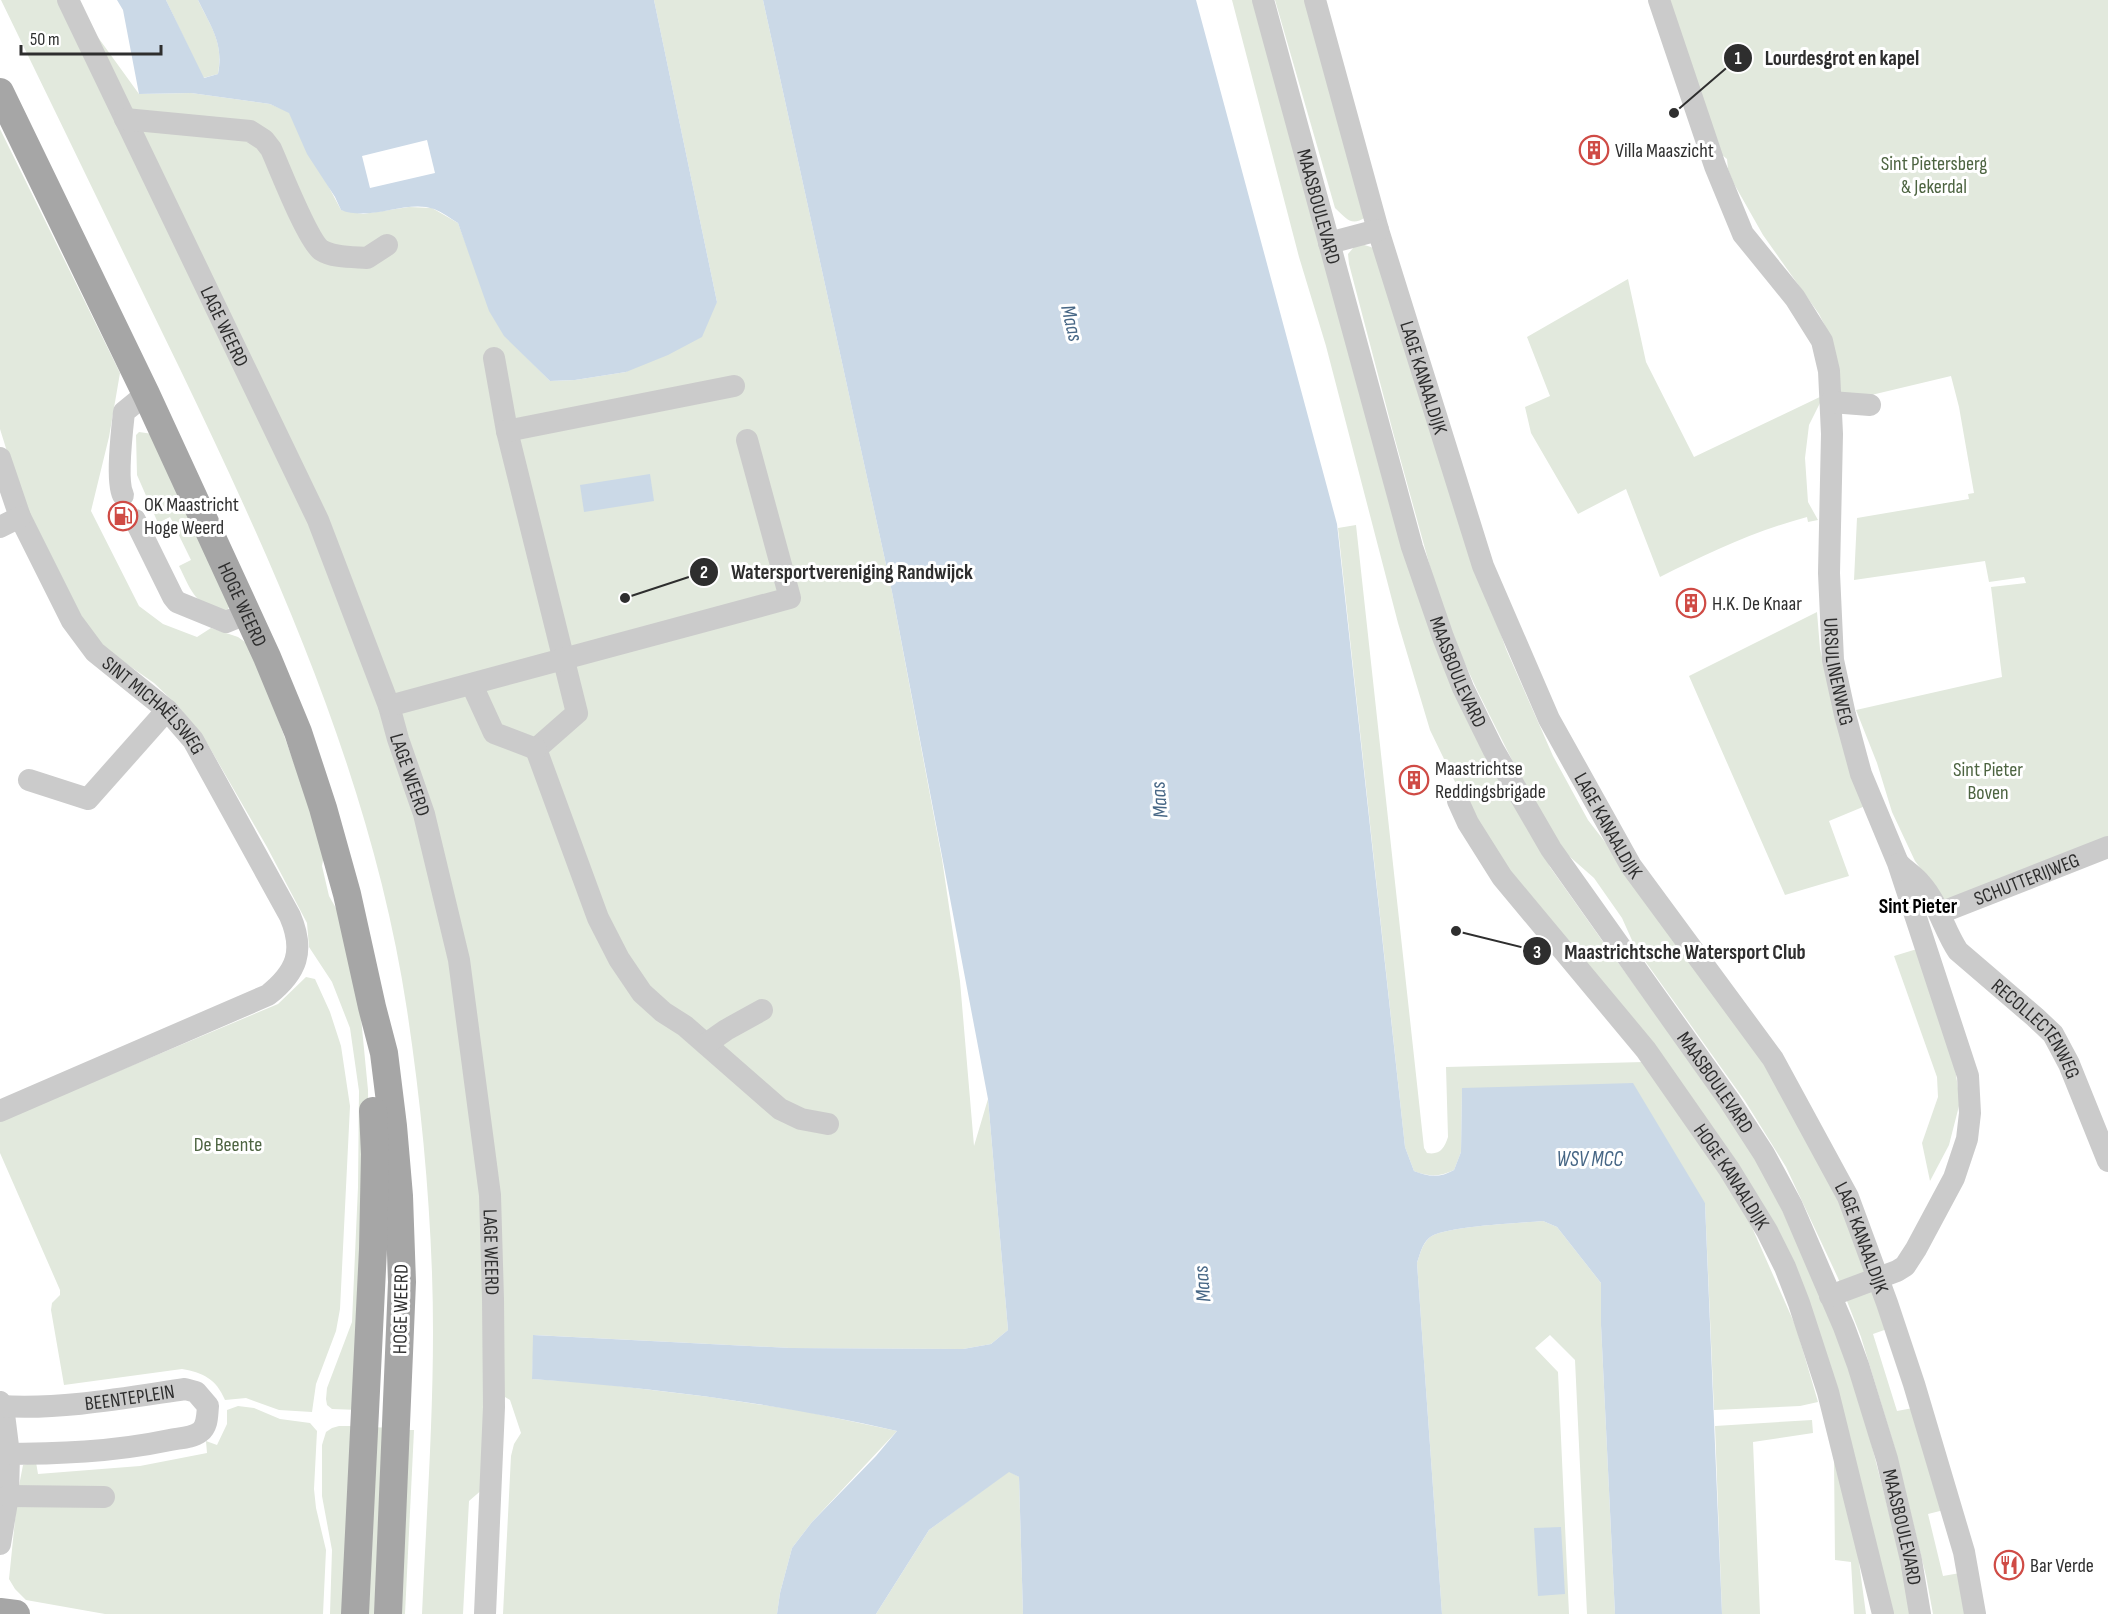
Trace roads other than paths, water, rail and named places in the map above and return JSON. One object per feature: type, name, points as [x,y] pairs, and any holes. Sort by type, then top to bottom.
[{"type":"main road","name":"HOGE WEERD","points":[[0,92],[146,394],[248,613],[286,701],[323,808],[358,938],[384,1053],[390,1091],[399,1196],[402,1282],[388,1614]]},
{"type":"main road","name":"HOGE WEERD","points":[[355,1614],[373,1249],[375,1154],[371,1055],[372,1007]]},
{"type":"main road","points":[[0,1612],[16,1614]]},
{"type":"street","name":"LAGE WEERD","points":[[68,0],[318,520],[389,706],[424,814],[459,960],[490,1195],[494,1396],[484,1614]]},
{"type":"street","name":"MAASBOULEVARD","points":[[1263,0],[1416,558],[1443,637],[1477,718],[1526,808],[1560,863],[1729,1100],[1764,1154],[1792,1206],[1858,1365],[1887,1459],[1911,1560],[1920,1614]]},
{"type":"street","name":"LAGE KANAALDIJK","points":[[1315,0],[1378,230],[1483,566],[1549,719],[1631,866],[1773,1059],[1848,1197],[1914,1384],[1964,1552],[1975,1614]]},
{"type":"street","name":"URSULINENWEG","points":[[1659,0],[1715,166],[1743,234],[1795,298],[1822,341],[1831,402],[1829,573],[1833,660],[1861,774],[1898,863],[1968,1076],[1970,1113],[1967,1139],[1954,1178],[1916,1249],[1905,1266],[1830,1296]]},
{"type":"street","points":[[125,119],[250,131],[264,140],[271,149],[311,237],[322,250],[337,255],[367,258],[387,245]]},
{"type":"street","points":[[1329,243],[1378,230]]},
{"type":"street","points":[[494,358],[507,431],[577,713],[536,749]]},
{"type":"street","points":[[507,431],[734,386]]},
{"type":"street","points":[[123,495],[120,490],[120,469],[124,412],[146,394]]},
{"type":"street","points":[[1831,402],[1870,405]]},
{"type":"street","points":[[389,706],[790,598],[747,440]]},
{"type":"street","name":"SINT MICHAËLSWEG","points":[[0,458],[20,517],[72,621],[95,652],[167,710],[187,733],[203,756],[290,916],[298,943],[297,959],[289,975],[268,995],[0,1111]]},
{"type":"street","points":[[0,527],[20,517]]},
{"type":"street","points":[[135,520],[177,602],[226,622],[248,613]]},
{"type":"street","points":[[472,685],[494,733],[536,749],[598,918],[619,959],[642,993],[663,1012],[685,1026],[780,1109],[801,1119],[828,1124]]},
{"type":"street","points":[[29,780],[88,799],[167,710]]},
{"type":"street","name":"HOGE KANAALDIJK","points":[[1458,801],[1468,823],[1502,877],[1646,1050],[1729,1169],[1767,1231],[1799,1303],[1828,1392],[1883,1614]]},
{"type":"street","name":"SCHUTTERIJWEG","points":[[1940,914],[2108,848]]},
{"type":"street","points":[[1898,863],[1921,884],[1940,914]]},
{"type":"street","name":"RECOLLECTENWEG","points":[[1940,914],[1949,938],[1958,951],[2053,1034],[2069,1064],[2108,1161]]},
{"type":"street","points":[[706,1044],[762,1010]]},
{"type":"street","name":"BEENTEPLEIN","points":[[0,1544],[8,1496],[4,1454],[1,1405],[21,1408],[110,1400],[185,1389],[196,1392],[208,1406],[207,1424],[201,1431],[190,1436],[96,1451],[4,1454]]},
{"type":"street","points":[[8,1496],[105,1497]]},
{"type":"water","points":[[117,0],[166,0],[204,78],[218,74],[219,53],[212,27],[198,0],[654,0],[717,302],[702,337],[668,355],[626,372],[575,380],[550,381],[504,336],[489,311],[458,223],[437,210],[423,207],[364,213],[341,210],[307,154],[289,113],[270,104],[191,93],[139,94],[123,10]]},
{"type":"water","points":[[763,0],[1196,0],[1337,524],[1405,1147],[1414,1171],[1434,1176],[1454,1170],[1461,1152],[1462,1088],[1633,1083],[1705,1203],[1722,1614],[1615,1614],[1601,1283],[1557,1227],[1543,1221],[1465,1228],[1437,1234],[1425,1243],[1417,1263],[1442,1614],[1023,1614],[1019,1477],[1009,1472],[929,1530],[876,1614],[777,1614],[792,1548],[812,1522],[897,1431],[807,1412],[716,1398],[532,1379],[533,1335],[791,1348],[963,1349],[991,1344],[1008,1330],[988,1099],[892,592]]},
{"type":"water","points":[[650,474],[654,501],[584,512],[580,485]]},
{"type":"water","points":[[1561,1527],[1565,1594],[1538,1596],[1534,1528]]},
{"type":"place","name":"Lourdesgrot en kapel","points":[[1674,113]]},
{"type":"place","name":"Villa Maaszicht","points":[[1594,150]]},
{"type":"place","name":"OK Maastricht Hoge Weerd","points":[[123,516]]},
{"type":"place","name":"Watersportvereniging Randwijck","points":[[625,598]]},
{"type":"place","name":"H.K. De Knaar","points":[[1691,603]]},
{"type":"place","name":"Maastrichtse Reddingsbrigade","points":[[1414,780]]},
{"type":"place","name":"Maastrichtsche Watersport Club","points":[[1456,931]]},
{"type":"place","name":"Bar Verde","points":[[2009,1565]]},
{"type":"district","name":"Sint Pieter","points":[[1918,906]]},
{"type":"park label","name":"Sint Pietersberg & Jekerdal","points":[[1934,174]]},
{"type":"park label","name":"Sint Pieter Boven","points":[[1988,780]]},
{"type":"park label","name":"De Beente","points":[[228,1144]]},
{"type":"water label","name":"Maas","points":[[1072,323]]},
{"type":"water label","name":"Maas","points":[[1159,800]]},
{"type":"water label","name":"WSV MCC","points":[[1590,1159]]},
{"type":"water label","name":"Maas","points":[[1202,1284]]}]
